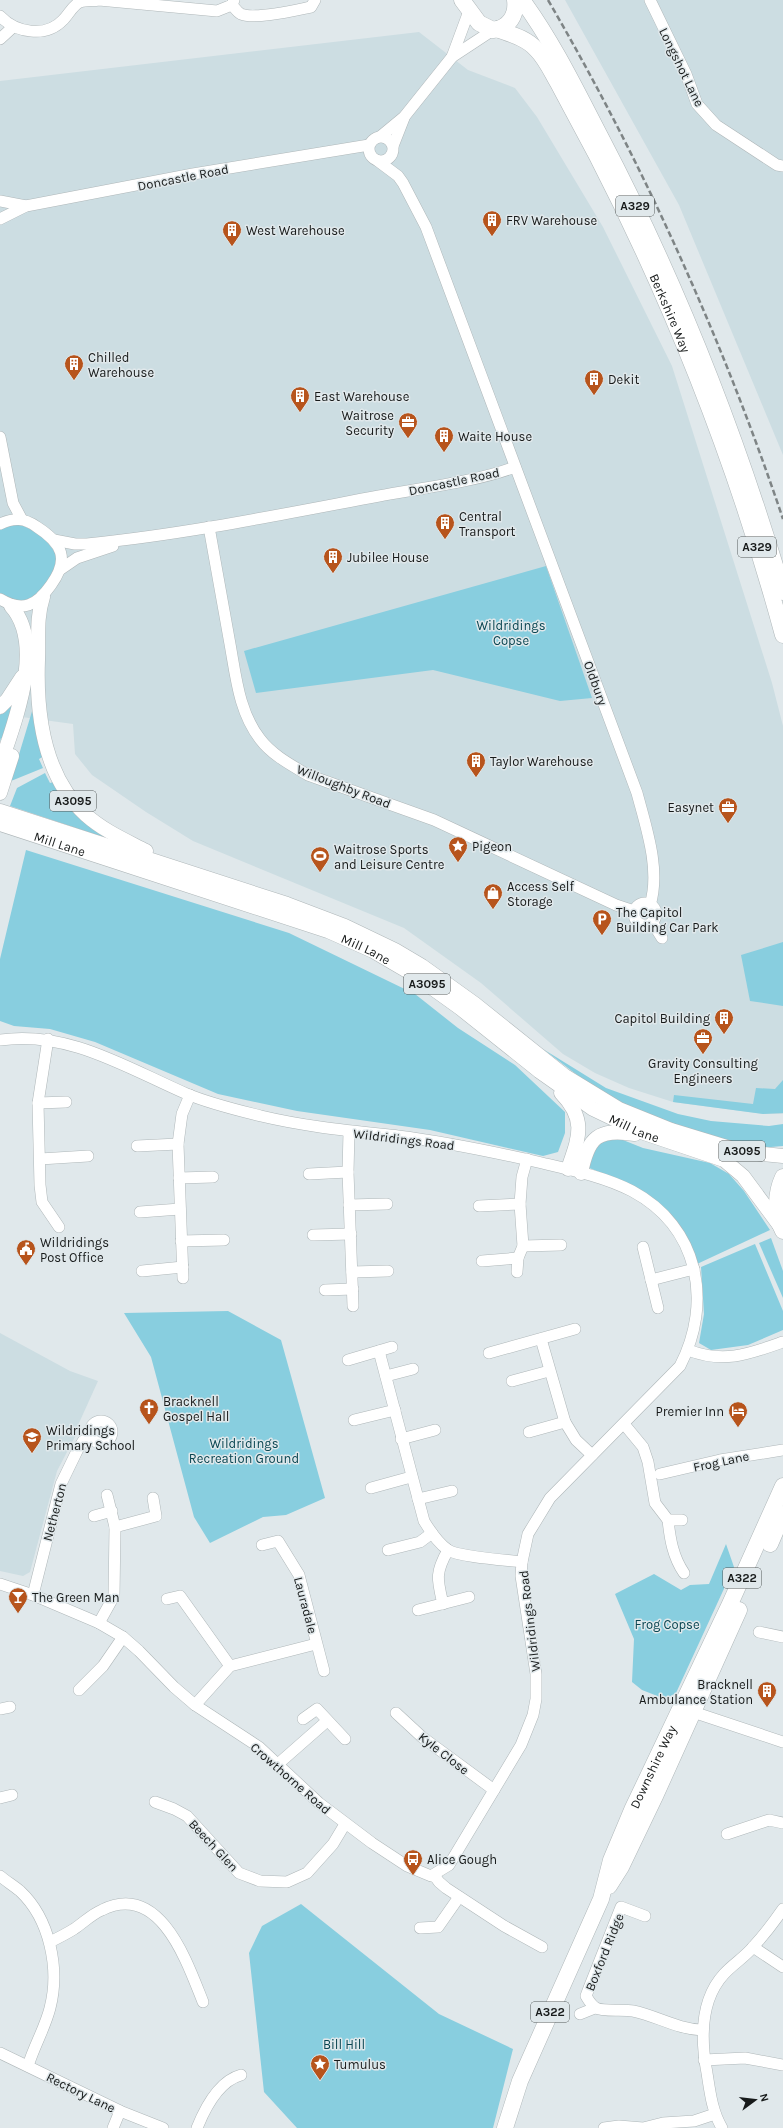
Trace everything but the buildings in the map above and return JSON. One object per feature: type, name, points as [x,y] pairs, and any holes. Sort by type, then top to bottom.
[{"type":"highway","points":[[495,30],[505,26],[512,19],[515,12],[515,0]]},
{"type":"highway","name":"Berkshire Way","points":[[522,0],[565,71],[629,192],[675,293],[721,425],[783,592]]},
{"type":"highway","name":"A329","points":[[466,5],[479,23],[495,30]]},
{"type":"highway","name":"Berkshire Way","points":[[495,30],[530,43],[540,53],[549,67],[612,187],[641,247],[721,425]]},
{"type":"highway","name":"Berkshire Way","points":[[734,459],[750,524],[783,635]]},
{"type":"highway","points":[[782,1229],[777,1203],[783,1177]]},
{"type":"highway","name":"Downshire Way","points":[[687,1710],[730,1604],[783,1486]]},
{"type":"highway","name":"Downshire Way","points":[[506,2128],[520,2081],[601,1899],[611,1860],[632,1810],[687,1710],[783,1514]]},
{"type":"main road","name":"A3095","points":[[43,597],[38,617],[38,682],[43,726],[50,757],[57,776],[69,795],[86,816],[110,833],[180,869]]},
{"type":"main road","points":[[0,766],[21,698],[24,672],[25,630],[19,615],[5,603]]},
{"type":"main road","points":[[0,707],[7,700],[24,672]]},
{"type":"main road","name":"A3095","points":[[0,793],[38,682]]},
{"type":"main road","name":"Mill Lane","points":[[0,811],[20,824],[352,941],[393,963],[436,991],[539,1071],[594,1109],[626,1126],[657,1138],[713,1155],[731,1165],[751,1185],[782,1229]]},
{"type":"main road","name":"Mill Lane","points":[[0,824],[20,824],[180,869],[318,915],[371,937],[395,950],[456,990],[571,1080],[601,1100],[624,1112],[665,1128],[743,1152],[783,1156]]},
{"type":"main road","points":[[539,1071],[564,1096],[577,1114],[579,1136],[575,1171]]},
{"type":"main road","points":[[575,1171],[589,1145],[600,1136],[621,1132],[657,1138]]},
{"type":"street","points":[[0,16],[13,27],[21,30],[39,31],[54,27],[81,1],[113,2],[217,11],[233,2],[240,14],[246,16],[266,15],[311,7],[315,0]]},
{"type":"street","name":"Longshot Lane","points":[[650,0],[686,74],[697,104],[716,125],[776,165],[783,166]]},
{"type":"street","points":[[452,57],[466,5]]},
{"type":"street","points":[[0,39],[13,27]]},
{"type":"street","points":[[404,117],[392,151],[386,160],[373,154],[374,139],[381,136],[404,117],[452,57],[495,30]]},
{"type":"street","points":[[381,136],[389,139],[392,151]]},
{"type":"street","name":"Doncastle Road","points":[[0,220],[26,206],[215,170],[310,154],[340,151],[373,154],[398,176],[411,196],[426,227],[515,467],[494,474],[414,490],[209,528],[131,540],[75,544],[54,540]]},
{"type":"street","name":"Doncastle Road","points":[[392,151],[398,176]]},
{"type":"street","name":"Doncastle Road","points":[[0,201],[26,206]]},
{"type":"street","points":[[0,437],[14,508],[21,518],[35,525],[54,540],[62,555],[61,569],[43,597],[26,606],[5,603]]},
{"type":"street","name":"Oldbury","points":[[515,467],[637,793],[654,876],[650,905]]},
{"type":"street","points":[[0,524],[21,518]]},
{"type":"street","name":"Willoughby Road","points":[[209,528],[236,680],[248,719],[258,738],[269,749],[290,765],[308,775],[434,820],[616,905],[634,911]]},
{"type":"street","name":"Doncastle Road","points":[[61,569],[77,558],[131,540]]},
{"type":"street","points":[[641,904],[650,905],[656,913],[652,922],[646,925],[639,924],[635,918],[634,911],[641,904]]},
{"type":"street","points":[[652,922],[662,938]]},
{"type":"street","name":"Wildridings Road","points":[[0,1040],[29,1037],[66,1042],[90,1050],[190,1095],[217,1105],[261,1116],[349,1132],[456,1145],[575,1171],[630,1190],[654,1206],[679,1233],[694,1269],[698,1303],[688,1350],[680,1366],[550,1498],[528,1534],[522,1562],[521,1576],[536,1674],[536,1699],[528,1728],[494,1790],[449,1865],[434,1875]]},
{"type":"street","points":[[48,1039],[38,1103],[42,1202],[59,1227]]},
{"type":"street","points":[[142,1271],[183,1272],[178,1144],[182,1114],[190,1095]]},
{"type":"street","points":[[38,1103],[66,1102]]},
{"type":"street","points":[[349,1132],[348,1172],[354,1306]]},
{"type":"street","points":[[137,1146],[178,1144]]},
{"type":"street","points":[[40,1159],[88,1156]]},
{"type":"street","points":[[517,1272],[518,1258],[523,1246],[520,1204],[522,1177],[527,1160]]},
{"type":"street","points":[[309,1174],[348,1172]]},
{"type":"street","points":[[179,1178],[213,1177]]},
{"type":"street","points":[[349,1205],[387,1204]]},
{"type":"street","points":[[479,1206],[520,1204]]},
{"type":"street","points":[[140,1212],[180,1209]]},
{"type":"street","points":[[313,1235],[351,1234]]},
{"type":"street","points":[[181,1242],[224,1240]]},
{"type":"street","points":[[523,1246],[561,1245]]},
{"type":"street","points":[[643,1247],[658,1308]]},
{"type":"street","points":[[482,1261],[518,1258]]},
{"type":"street","points":[[651,1280],[694,1269]]},
{"type":"street","points":[[352,1272],[388,1271]]},
{"type":"street","points":[[325,1290],[353,1290]]},
{"type":"street","points":[[489,1352],[575,1329]]},
{"type":"street","points":[[541,1339],[564,1422],[576,1440],[592,1455]]},
{"type":"street","points":[[688,1350],[706,1356],[726,1358],[752,1352],[783,1342]]},
{"type":"street","points":[[348,1360],[392,1347]]},
{"type":"street","points":[[379,1351],[411,1477],[424,1521],[432,1533],[448,1550],[465,1555],[522,1562]]},
{"type":"street","points":[[386,1376],[413,1369]]},
{"type":"street","points":[[512,1380],[549,1371]]},
{"type":"street","points":[[354,1420],[394,1410]]},
{"type":"street","points":[[529,1432],[564,1422]]},
{"type":"street","points":[[624,1424],[643,1447],[648,1462],[655,1503],[668,1520],[669,1537],[675,1555],[684,1573]]},
{"type":"street","points":[[401,1439],[435,1430]]},
{"type":"street","name":"Netherton","points":[[33,1595],[61,1484],[76,1451],[83,1441],[91,1438]]},
{"type":"street","name":"Frog Lane","points":[[660,1474],[720,1460],[783,1450]]},
{"type":"street","points":[[371,1488],[411,1477]]},
{"type":"street","points":[[418,1499],[452,1491]]},
{"type":"street","points":[[99,1623],[114,1596],[115,1527],[107,1495]]},
{"type":"street","points":[[115,1527],[156,1516],[153,1498]]},
{"type":"street","points":[[94,1516],[112,1511]]},
{"type":"street","points":[[668,1520],[682,1520]]},
{"type":"street","points":[[388,1550],[420,1542],[432,1533]]},
{"type":"street","name":"Lauradale","points":[[262,1545],[278,1541],[299,1575],[324,1671]]},
{"type":"street","points":[[443,1604],[437,1580],[441,1564],[448,1550]]},
{"type":"street","name":"Crowthorne Road","points":[[0,1584],[33,1595],[99,1623],[123,1637],[194,1705],[259,1747],[319,1803],[345,1824],[407,1866],[427,1876],[434,1875],[439,1882],[459,1896],[504,1926],[542,1947]]},
{"type":"street","points":[[167,1599],[180,1596],[230,1666],[194,1705]]},
{"type":"street","points":[[418,1610],[469,1598]]},
{"type":"street","points":[[759,1632],[783,1637]]},
{"type":"street","points":[[79,1690],[103,1666],[123,1637]]},
{"type":"street","name":"Lauradale","points":[[230,1666],[316,1644]]},
{"type":"street","points":[[303,1719],[317,1709],[345,1739]]},
{"type":"street","points":[[687,1710],[783,1742]]},
{"type":"street","name":"Kyle Close","points":[[396,1713],[422,1737],[494,1790]]},
{"type":"street","points":[[278,1764],[327,1721]]},
{"type":"street","points":[[0,1798],[12,1795]]},
{"type":"street","name":"Beech Glen","points":[[155,1802],[174,1808],[187,1816],[240,1873],[260,1881],[286,1882],[307,1873],[332,1844],[345,1824]]},
{"type":"street","points":[[727,1834],[769,1820],[783,1823]]},
{"type":"street","points":[[0,1876],[21,1892],[40,1919],[50,1942],[52,1957],[52,1994],[47,2018],[28,2066]]},
{"type":"street","points":[[420,1928],[438,1927],[459,1896]]},
{"type":"street","points":[[50,1942],[72,1930],[102,1910],[114,1905],[133,1904],[148,1910],[161,1920],[178,1946],[203,2002]]},
{"type":"street","name":"Boxford Ridge","points":[[595,2008],[586,1996],[622,1907],[645,1916]]},
{"type":"street","points":[[722,2128],[715,2114],[704,2060],[702,2030],[708,2004],[723,1975],[753,1948],[783,1909]]},
{"type":"street","points":[[753,1948],[783,1967]]},
{"type":"street","points":[[580,2014],[595,2008],[603,2010],[619,2009],[642,2013],[682,2027],[702,2030]]},
{"type":"street","name":"Rectory Lane","points":[[0,2053],[120,2111],[163,2128]]},
{"type":"street","points":[[704,2060],[745,2058],[783,2065]]},
{"type":"street","points":[[197,2128],[213,2098],[232,2077],[241,2075]]},
{"type":"street","points":[[113,2128],[120,2111]]},
{"type":"street","points":[[604,2128],[619,2126],[643,2128],[663,2123],[694,2122],[715,2114]]},
{"type":"shaded area","points":[[565,0],[783,0],[783,455],[679,205]]},
{"type":"shaded area","points":[[419,32],[468,70],[515,88],[537,117],[603,227],[672,366],[772,683],[783,726],[783,1114],[764,1114],[673,1102],[629,1088],[595,1073],[563,1054],[481,983],[404,928],[193,841],[146,812],[92,775],[75,754],[73,724],[0,714],[0,81]]},
{"type":"shaded area","name":"Wildridings Primary School","points":[[0,1333],[70,1371],[98,1381],[79,1423],[78,1431],[57,1471],[30,1572],[23,1576],[0,1571]]},
{"type":"green space","points":[[15,523],[34,531],[45,539],[57,556],[50,577],[42,589],[23,602],[8,598],[0,593],[0,529]]},
{"type":"green space","name":"Wildridings Copse","points":[[546,566],[592,698],[560,701],[433,670],[256,693],[244,651]]},
{"type":"green space","points":[[18,690],[4,738],[1,738],[0,742],[0,715]]},
{"type":"green space","points":[[33,708],[44,756],[39,759],[43,768],[11,781]]},
{"type":"green space","points":[[45,773],[50,783],[56,781],[133,847],[10,806],[17,788]]},
{"type":"green space","points":[[26,850],[289,933],[415,994],[458,1028],[515,1065],[565,1112],[565,1133],[558,1152],[543,1156],[430,1130],[297,1111],[218,1094],[95,1042],[50,1029],[14,1026],[0,1021],[0,959]]},
{"type":"green space","points":[[783,942],[783,1006],[750,1001],[741,955]]},
{"type":"green space","points":[[543,1049],[606,1088],[678,1114],[711,1121],[769,1126],[783,1124],[783,1146],[760,1148],[712,1139],[606,1097]]},
{"type":"green space","points":[[783,1080],[783,1113],[763,1114],[673,1102],[674,1095],[753,1104],[756,1088],[775,1089]]},
{"type":"green space","points":[[613,1136],[643,1148],[710,1163],[729,1174],[744,1191],[770,1230],[697,1264],[682,1234],[616,1179],[587,1167],[594,1144]]},
{"type":"green space","points":[[771,1238],[783,1271],[783,1298],[759,1243]]},
{"type":"green space","points":[[755,1244],[783,1311],[783,1330],[748,1345],[711,1350],[699,1343],[704,1314],[701,1267]]},
{"type":"green space","name":"Wildridings Recreation Ground","points":[[228,1311],[281,1340],[325,1498],[286,1515],[263,1517],[210,1543],[194,1517],[151,1357],[124,1313]]},
{"type":"green space","name":"Frog Copse","points":[[726,1544],[734,1567],[676,1693],[665,1699],[642,1690],[632,1682],[634,1639],[615,1594],[654,1574],[681,1590],[690,1585],[709,1584]]},
{"type":"green space","name":"Bill Hill","points":[[301,1904],[439,2014],[513,2049],[493,2128],[297,2128],[264,2092],[249,1953],[262,1926]]},
{"type":"railway","points":[[548,0],[617,125],[679,254],[734,385],[783,519]]},
{"type":"place","name":"FRV Warehouse","points":[[492,237]]},
{"type":"place","name":"West Warehouse","points":[[232,247]]},
{"type":"place","name":"Chilled Warehouse","points":[[74,381]]},
{"type":"place","name":"Dekit","points":[[594,396]]},
{"type":"place","name":"East Warehouse","points":[[300,413]]},
{"type":"place","name":"Waitrose Security","points":[[408,439]]},
{"type":"place","name":"Waite House","points":[[444,453]]},
{"type":"place","name":"Central Transport","points":[[445,540]]},
{"type":"place","name":"Jubilee House","points":[[333,574]]},
{"type":"place","name":"Taylor Warehouse","points":[[476,778]]},
{"type":"place","name":"Easynet","points":[[728,824]]},
{"type":"place","name":"Pigeon","points":[[458,863]]},
{"type":"place","name":"Waitrose Sports and Leisure Centre","points":[[320,873]]},
{"type":"place","name":"Access Self Storage","points":[[493,910]]},
{"type":"place","name":"The Capitol Building Car Park","points":[[602,936]]},
{"type":"place","name":"Capitol Building","points":[[724,1035]]},
{"type":"place","name":"Gravity Consulting Engineers","points":[[703,1055]]},
{"type":"place","name":"Wildridings Post Office","points":[[26,1266]]},
{"type":"place","name":"Bracknell Gospel Hall","points":[[149,1425]]},
{"type":"place","name":"Premier Inn","points":[[738,1428]]},
{"type":"place","name":"Wildridings Primary School","points":[[32,1454]]},
{"type":"place","name":"The Green Man","points":[[18,1614]]},
{"type":"place","name":"Bracknell Ambulance Station","points":[[767,1708]]},
{"type":"place","name":"Alice Gough","points":[[413,1876]]},
{"type":"place","name":"Tumulus","points":[[320,2081]]}]
